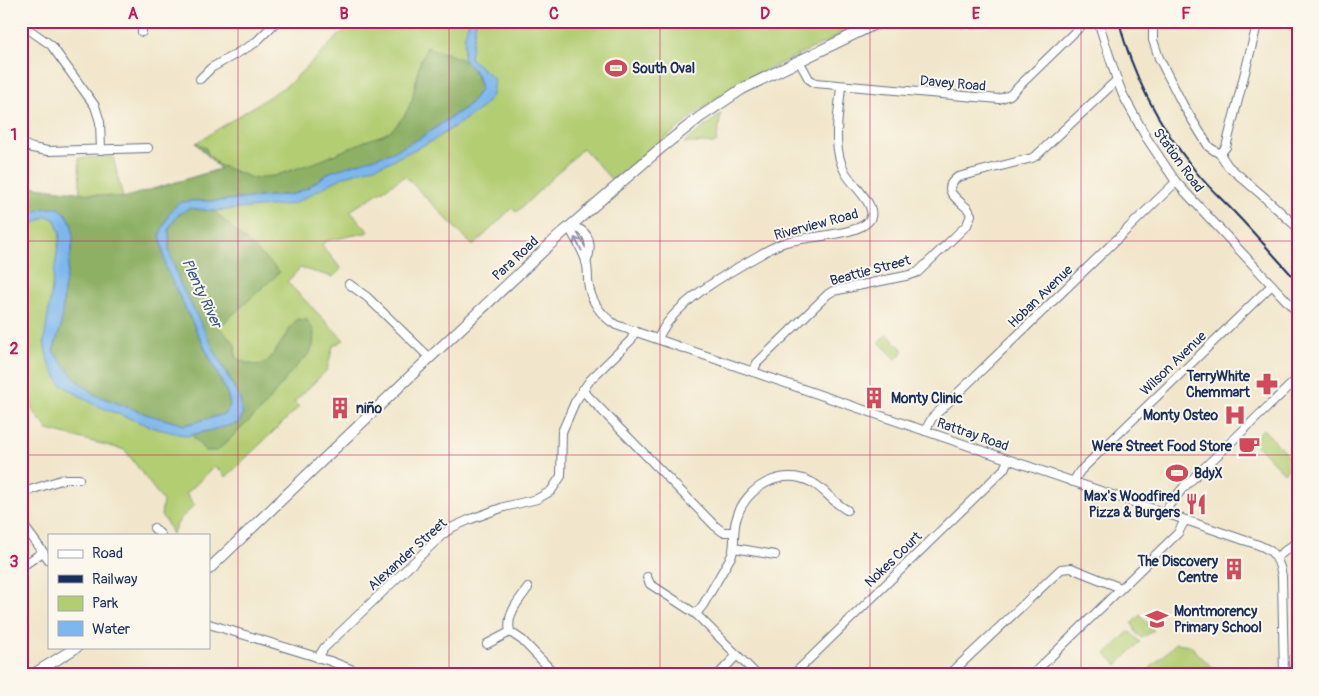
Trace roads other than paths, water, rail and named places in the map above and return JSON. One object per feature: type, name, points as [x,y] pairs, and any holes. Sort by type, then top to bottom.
[{"type":"main road","name":"Para Road","points":[[210,569],[429,357],[569,227],[662,147],[705,113],[742,89],[881,21]]},
{"type":"main road","points":[[32,675],[74,648]]},
{"type":"street","points":[[142,21],[142,32]]},
{"type":"street","points":[[200,79],[211,68],[255,43],[277,21]]},
{"type":"street","name":"Davey Road","points":[[799,61],[811,81],[841,86],[1004,99],[1086,21]]},
{"type":"street","name":"Station Road","points":[[1098,21],[1117,80],[1146,137],[1176,182],[1298,313]]},
{"type":"street","points":[[1153,21],[1153,40],[1171,82],[1209,147],[1220,154],[1228,166],[1298,228]]},
{"type":"street","points":[[1220,154],[1226,147],[1258,21]]},
{"type":"street","points":[[21,24],[51,45],[95,106],[100,122],[101,150]]},
{"type":"street","name":"Beattie Street","points":[[753,372],[757,363],[833,290],[910,275],[924,267],[967,225],[970,219],[968,209],[950,191],[954,180],[958,177],[1032,158],[1037,155],[1117,80]]},
{"type":"street","name":"Riverview Road","points":[[658,339],[661,330],[681,308],[735,269],[784,242],[844,232],[861,227],[870,221],[872,209],[845,172],[838,148],[837,132],[841,86]]},
{"type":"street","points":[[21,143],[32,148],[48,151],[148,148]]},
{"type":"street","name":"Hoban Avenue","points":[[925,431],[932,418],[1176,182]]},
{"type":"street","name":"Rattray Road","points":[[569,227],[581,230],[587,238],[590,254],[586,262],[589,291],[604,318],[616,325],[1265,548],[1277,557]]},
{"type":"street","points":[[349,284],[367,297],[429,357]]},
{"type":"street","name":"Wilson Avenue","points":[[1073,482],[1080,471],[1272,285]]},
{"type":"street","name":"Alexander Street","points":[[318,658],[324,648],[442,535],[470,519],[504,507],[537,499],[551,491],[561,476],[561,439],[564,425],[582,390],[631,340],[635,331]]},
{"type":"street","points":[[1166,514],[1170,505],[1183,488],[1298,378]]},
{"type":"street","points":[[582,390],[715,526],[723,532],[733,532]]},
{"type":"street","name":"Nokes Court","points":[[793,675],[1004,469],[1008,460]]},
{"type":"street","points":[[696,614],[732,555],[736,517],[744,504],[761,486],[778,478],[790,476],[808,480],[820,488],[836,504],[847,510]]},
{"type":"street","points":[[21,493],[64,479],[79,479]]},
{"type":"street","points":[[1032,675],[1178,533],[1185,520]]},
{"type":"street","points":[[21,522],[48,559]]},
{"type":"street","points":[[154,528],[160,534]]},
{"type":"street","points":[[1298,541],[1277,557],[1282,576],[1284,673],[1298,669]]},
{"type":"street","points":[[734,548],[775,555]]},
{"type":"street","points":[[21,567],[43,552]]},
{"type":"street","points":[[949,675],[1061,569],[1071,568],[1121,588]]},
{"type":"street","points":[[647,577],[650,584],[696,614],[757,675]]},
{"type":"street","points":[[528,588],[510,617],[508,623],[510,632],[522,640],[556,675]]},
{"type":"street","points":[[210,624],[318,658],[362,675]]},
{"type":"street","points":[[487,644],[510,632]]},
{"type":"street","points":[[718,675],[737,655]]},
{"type":"water","points":[[469,21],[476,21],[470,58],[494,79],[492,95],[482,108],[434,140],[387,163],[343,177],[293,204],[214,211],[189,208],[178,215],[169,228],[169,251],[180,283],[240,400],[243,414],[239,423],[187,436],[154,428],[95,405],[60,384],[48,361],[44,342],[60,233],[55,220],[47,216],[21,231],[21,216],[46,208],[59,208],[66,214],[72,224],[73,241],[64,290],[61,326],[53,351],[74,378],[95,395],[149,415],[185,425],[225,414],[230,405],[227,393],[166,269],[160,234],[170,212],[178,203],[191,201],[218,201],[294,194],[307,188],[330,172],[393,152],[422,137],[469,105],[481,89],[477,74],[463,59],[465,34]]},
{"type":"railway","points":[[1119,21],[1140,81],[1149,101],[1171,138],[1201,178],[1298,282]]},
{"type":"place","name":"South Oval","points":[[616,68]]},
{"type":"place","name":"TerryWhite Chemmart","points":[[1267,384]]},
{"type":"place","name":"Monty Clinic","points":[[874,398]]},
{"type":"place","name":"niño","points":[[340,408]]},
{"type":"place","name":"Monty Osteo","points":[[1235,415]]},
{"type":"place","name":"Were Street Food Store","points":[[1249,446]]},
{"type":"place","name":"BdyX","points":[[1177,473]]},
{"type":"place","name":"Max's Woodfired Pizza & Burgers","points":[[1196,504]]},
{"type":"place","name":"The Discovery Centre","points":[[1234,569]]},
{"type":"place","name":"Montmorency Primary School","points":[[1157,619]]},
{"type":"water label","name":"Plenty River","points":[[202,293]]}]
